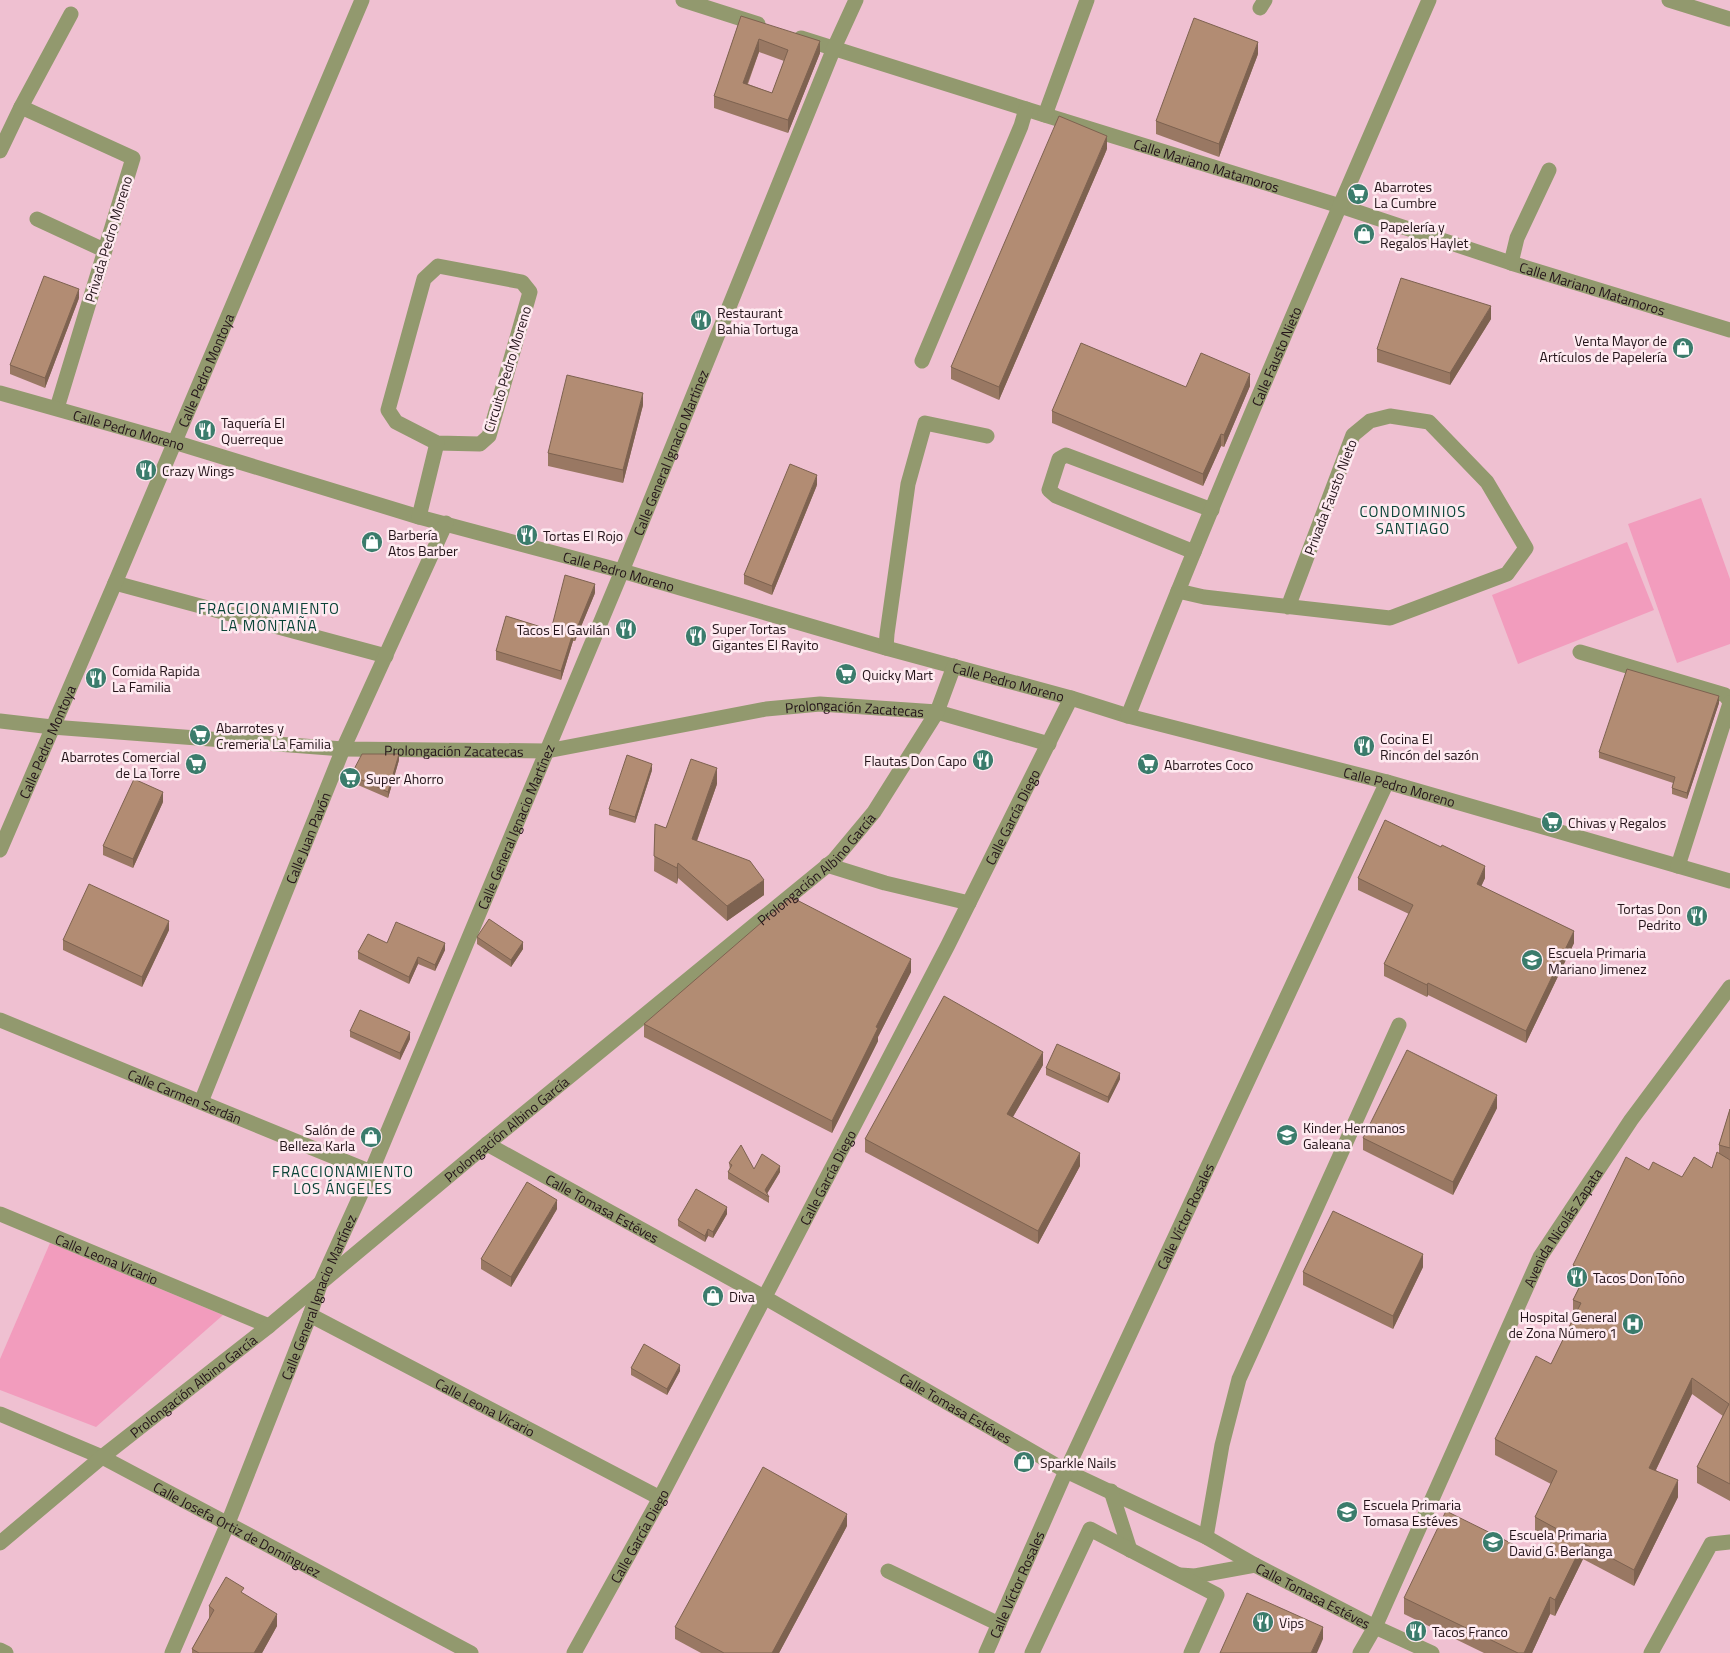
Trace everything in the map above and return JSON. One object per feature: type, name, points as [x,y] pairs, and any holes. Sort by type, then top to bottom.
[{"type":"street","name":"Calle Pedro Montoya","points":[[0,850],[362,0]]},
{"type":"street","points":[[683,0],[768,27]]},
{"type":"street","name":"Calle General Ignacio Martínez","points":[[172,1653],[228,1523],[310,1315],[321,1282],[371,1172],[547,751],[834,48],[856,0]]},
{"type":"street","points":[[1044,115],[1087,0]]},
{"type":"street","name":"Calle Fausto Nieto","points":[[1128,716],[1194,552],[1429,0]]},
{"type":"street","points":[[1669,0],[1730,19]]},
{"type":"street","points":[[0,151],[20,107],[71,14]]},
{"type":"street","name":"Calle Mariano Matamoros","points":[[787,33],[1044,115],[1340,206],[1511,263],[1730,330]]},
{"type":"street","name":"Privada Pedro Moreno","points":[[20,107],[132,158],[57,408]]},
{"type":"street","points":[[922,361],[1021,126],[1026,109]]},
{"type":"street","points":[[1511,263],[1517,238],[1549,170]]},
{"type":"street","points":[[37,219],[104,250]]},
{"type":"street","name":"Circuito Pedro Moreno","points":[[438,266],[522,282],[530,292],[489,436],[480,444],[436,443],[396,422],[388,410],[424,279],[438,266]]},
{"type":"street","name":"Calle Pedro Moreno","points":[[0,393],[174,442],[419,516],[622,571],[886,648],[1071,698],[1128,716],[1387,782],[1730,881]]},
{"type":"street","name":"Privada Fausto Nieto","points":[[1178,591],[1204,597],[1288,607],[1390,618],[1507,574],[1526,548],[1487,482],[1429,422],[1390,416],[1370,421],[1353,434],[1288,607]]},
{"type":"street","points":[[886,648],[895,567],[908,484],[925,423],[987,436]]},
{"type":"street","points":[[419,516],[436,443]]},
{"type":"street","points":[[1194,552],[1056,496],[1049,490],[1059,459],[1066,455],[1212,510]]},
{"type":"street","name":"Calle Juan Pavón","points":[[201,1102],[343,749],[446,523]]},
{"type":"street","points":[[115,583],[386,656]]},
{"type":"street","points":[[1580,652],[1725,695],[1730,702],[1678,866]]},
{"type":"street","name":"Prolongación Albino García","points":[[0,1544],[102,1457],[269,1326],[834,860],[874,812],[937,712],[954,666]]},
{"type":"street","name":"Calle García Diego","points":[[574,1653],[660,1498],[969,903],[1071,698]]},
{"type":"street","name":"Prolongación Zacatecas","points":[[0,721],[52,727],[343,749],[547,751],[766,709],[820,704],[937,712],[1049,744]]},
{"type":"street","name":"Calle Víctor Rosales","points":[[986,1653],[1066,1471],[1387,782]]},
{"type":"street","points":[[827,865],[886,883],[969,903]]},
{"type":"street","name":"Avenida Nicolás Zapata","points":[[1360,1653],[1376,1627],[1540,1257],[1631,1120],[1730,987]]},
{"type":"street","name":"Calle Carmen Serdán","points":[[0,1020],[371,1172]]},
{"type":"street","points":[[1206,1537],[1222,1445],[1239,1379],[1399,1025]]},
{"type":"street","name":"Calle Tomasa Estéves","points":[[488,1144],[764,1298],[1066,1471],[1206,1537],[1255,1565],[1376,1627],[1432,1653]]},
{"type":"street","name":"Calle Leona Vicario","points":[[0,1214],[269,1326]]},
{"type":"street","name":"Calle Leona Vicario","points":[[310,1315],[660,1498]]},
{"type":"street","name":"Calle Josefa Ortiz de Domínguez","points":[[0,1414],[102,1457],[471,1653]]},
{"type":"street","points":[[1111,1491],[1130,1550]]},
{"type":"street","points":[[1032,1653],[1090,1529],[1217,1595],[1191,1653]]},
{"type":"street","points":[[1651,1653],[1711,1544],[1730,1542]]},
{"type":"street","points":[[1179,1575],[1195,1576],[1255,1565]]},
{"type":"street","points":[[888,1571],[1000,1624]]},
{"type":"street","points":[[0,1650],[6,1653]]},
{"type":"shaded area","points":[[1701,498],[1730,579],[1730,644],[1677,663],[1628,524]]},
{"type":"shaded area","points":[[1627,542],[1654,610],[1518,664],[1492,595]]},
{"type":"shaded area","points":[[50,1243],[223,1315],[96,1427],[0,1390],[0,1359]]},
{"type":"building","points":[[741,16],[820,41],[788,120],[714,96]],"holes":[[[759,39],[788,50],[772,93],[743,83]]]},
{"type":"building","points":[[1194,18],[1258,42],[1219,144],[1156,121]]},
{"type":"building","points":[[1059,116],[1107,136],[999,387],[951,367]]},
{"type":"building","points":[[44,276],[79,289],[45,378],[10,365]]},
{"type":"building","points":[[1401,278],[1491,306],[1450,373],[1377,349]]},
{"type":"building","points":[[1081,343],[1186,387],[1201,353],[1250,374],[1224,435],[1221,434],[1203,474],[1052,411]]},
{"type":"building","points":[[567,375],[643,393],[623,470],[548,453]]},
{"type":"building","points":[[790,464],[817,475],[772,586],[744,575]]},
{"type":"building","points":[[565,575],[595,584],[575,633],[573,633],[561,671],[496,651],[506,616],[551,630]]},
{"type":"building","points":[[1627,669],[1719,696],[1687,793],[1672,788],[1675,777],[1599,752]]},
{"type":"building","points":[[362,754],[399,754],[388,792],[351,775]]},
{"type":"building","points":[[627,755],[652,764],[635,817],[609,809]]},
{"type":"building","points":[[691,759],[717,768],[692,839],[750,861],[764,880],[727,906],[678,863],[677,868],[654,856],[655,824],[666,828]]},
{"type":"building","points":[[134,779],[163,792],[133,859],[103,846]]},
{"type":"building","points":[[1385,820],[1485,866],[1477,884],[1574,931],[1526,1031],[1428,983],[1427,985],[1384,964],[1413,905],[1358,878]]},
{"type":"building","points":[[89,884],[169,921],[142,977],[63,940]]},
{"type":"building","points":[[791,897],[911,959],[876,1027],[878,1028],[832,1121],[644,1024]]},
{"type":"building","points":[[489,919],[523,942],[511,960],[477,937]]},
{"type":"building","points":[[396,922],[445,943],[435,965],[418,957],[409,977],[358,952],[368,934],[387,943]]},
{"type":"building","points":[[944,996],[1043,1052],[1007,1114],[1080,1153],[1038,1231],[865,1139]]},
{"type":"building","points":[[360,1010],[410,1032],[400,1053],[350,1031]]},
{"type":"building","points":[[1057,1044],[1120,1073],[1108,1097],[1046,1068]]},
{"type":"building","points":[[1407,1050],[1497,1095],[1453,1182],[1363,1138]]},
{"type":"building","points":[[1730,1109],[1730,1148],[1719,1145]]},
{"type":"building","points":[[741,1145],[754,1169],[762,1154],[780,1166],[765,1190],[769,1197],[728,1172],[732,1165],[729,1163]]},
{"type":"building","name":"Hospital General de Zona Número 1","points":[[1717,1152],[1730,1160],[1730,1484],[1697,1467],[1729,1404],[1692,1378],[1649,1468],[1678,1480],[1634,1570],[1583,1543],[1555,1600],[1550,1597],[1524,1653],[1518,1653],[1404,1598],[1446,1511],[1543,1559],[1557,1529],[1535,1517],[1557,1471],[1495,1439],[1536,1356],[1551,1364],[1581,1303],[1573,1300],[1587,1272],[1573,1265],[1626,1157],[1649,1170],[1653,1162],[1682,1177],[1694,1157],[1712,1168]]},
{"type":"building","points":[[527,1182],[557,1200],[511,1277],[481,1259]]},
{"type":"building","points":[[696,1189],[727,1207],[713,1232],[708,1229],[705,1236],[678,1220]]},
{"type":"building","points":[[1333,1211],[1423,1254],[1393,1316],[1303,1272]]},
{"type":"building","points":[[644,1344],[680,1365],[667,1389],[631,1368]]},
{"type":"building","points":[[763,1467],[847,1514],[772,1653],[724,1653],[675,1627]]},
{"type":"building","points":[[226,1577],[244,1588],[241,1592],[277,1614],[254,1653],[199,1653],[192,1649],[214,1610],[209,1606]]},
{"type":"building","name":"Vips","points":[[1247,1593],[1323,1627],[1311,1653],[1220,1653]]},
{"type":"place","name":"Abarrotes La Cumbre","points":[[1358,194]]},
{"type":"place","name":"Papelería y Regalos Haylet","points":[[1364,234]]},
{"type":"place","name":"Restaurant Bahia Tortuga","points":[[701,320]]},
{"type":"place","name":"Venta Mayor de Artículos de Papelería","points":[[1683,348]]},
{"type":"place","name":"Taquería El Querreque","points":[[205,430]]},
{"type":"place","name":"Crazy Wings","points":[[146,470]]},
{"type":"place","name":"Tortas El Rojo","points":[[527,535]]},
{"type":"place","name":"Barbería Atos Barber","points":[[372,542]]},
{"type":"place","name":"Tacos El Gavilán","points":[[626,629]]},
{"type":"place","name":"Super Tortas Gigantes El Rayito","points":[[696,636]]},
{"type":"place","name":"Quicky Mart","points":[[846,674]]},
{"type":"place","name":"Comida Rapida La Familia","points":[[96,678]]},
{"type":"place","name":"Abarrotes y Cremeria La Familia","points":[[200,735]]},
{"type":"place","name":"Cocina El Rincón del sazón","points":[[1364,746]]},
{"type":"place","name":"Flautas Don Capo","points":[[983,760]]},
{"type":"place","name":"Abarrotes Comercial de La Torre","points":[[196,764]]},
{"type":"place","name":"Abarrotes Coco","points":[[1148,764]]},
{"type":"place","name":"Super Ahorro","points":[[350,778]]},
{"type":"place","name":"Chivas y Regalos","points":[[1552,822]]},
{"type":"place","name":"Tortas Don Pedrito","points":[[1697,916]]},
{"type":"place","name":"Escuela Primaria Mariano Jimenez","points":[[1532,960]]},
{"type":"place","name":"Kinder Hermanos Galeana","points":[[1287,1135]]},
{"type":"place","name":"Salón de Belleza Karla","points":[[371,1137]]},
{"type":"place","name":"Tacos Don Toño","points":[[1577,1277]]},
{"type":"place","name":"Diva","points":[[713,1296]]},
{"type":"place","name":"Hospital General de Zona Número 1","points":[[1633,1324]]},
{"type":"place","name":"Sparkle Nails","points":[[1024,1462]]},
{"type":"place","name":"Escuela Primaria Tomasa Estéves","points":[[1347,1512]]},
{"type":"place","name":"Escuela Primaria David G. Berlanga","points":[[1493,1542]]},
{"type":"place","name":"Vips","points":[[1263,1622]]},
{"type":"place","name":"Tacos Franco","points":[[1416,1631]]},
{"type":"district","name":"CONDOMINIOS SANTIAGO","points":[[1413,520]]},
{"type":"district","name":"FRACCIONAMIENTO LA MONTAÑA","points":[[269,616]]},
{"type":"district","name":"FRACCIONAMIENTO LOS ÁNGELES","points":[[343,1180]]}]
